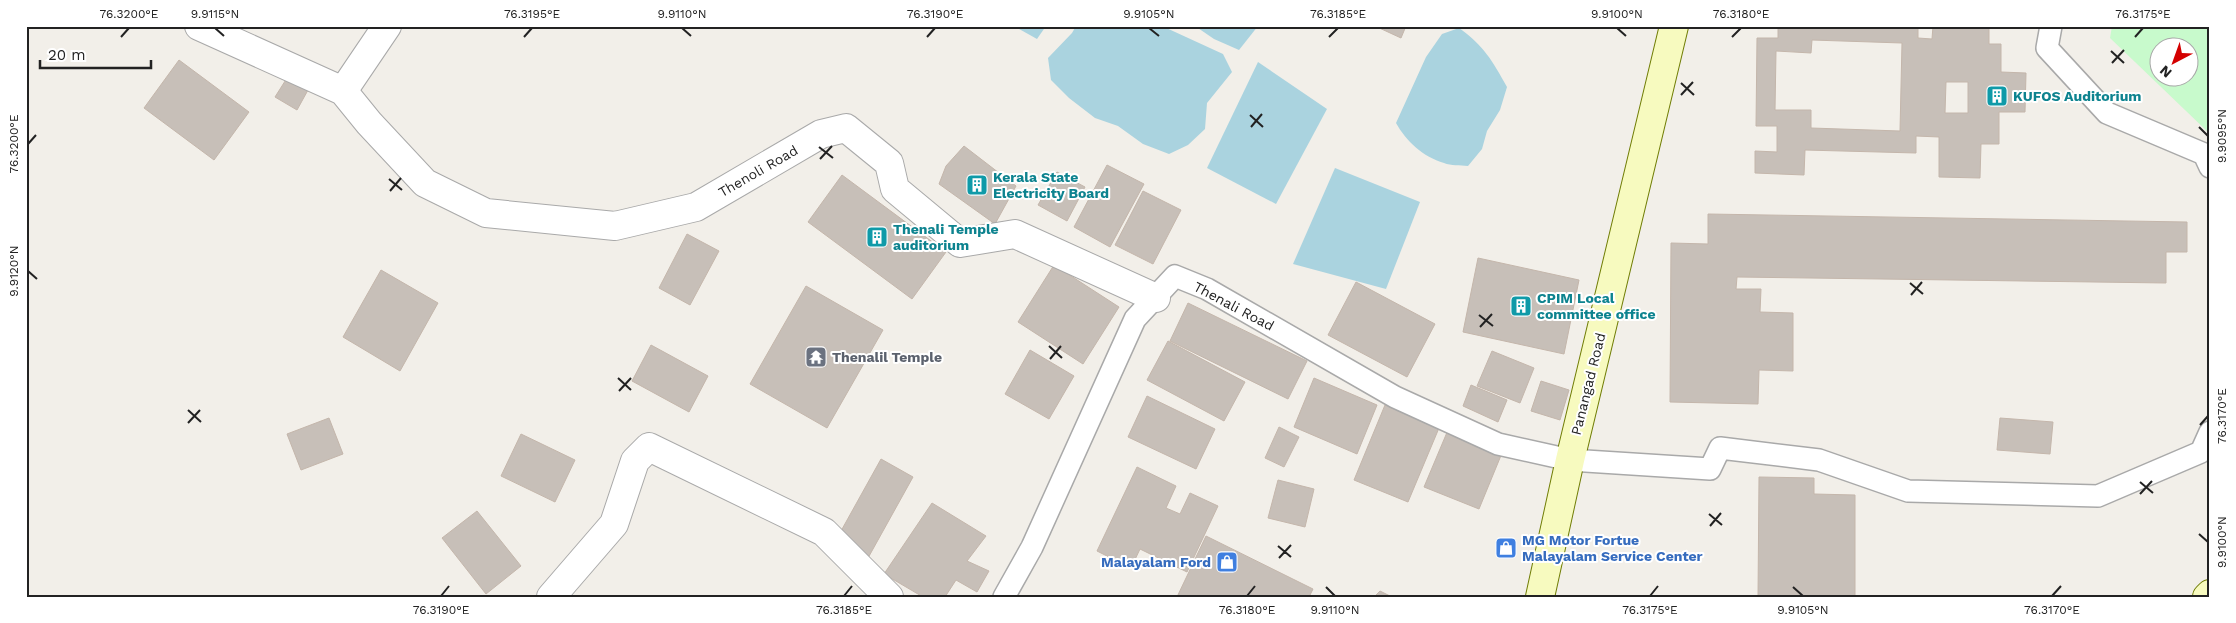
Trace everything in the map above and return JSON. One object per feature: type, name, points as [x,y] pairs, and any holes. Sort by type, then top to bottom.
[{"type":"main road","name":"Panangad Road","points":[[1540,597],[1570,460],[1674,26]]},
{"type":"main road","points":[[2207,597],[2210,594]]},
{"type":"street","points":[[199,26],[343,91],[387,26]]},
{"type":"street","name":"Thenoli Road","points":[[343,91],[425,183],[486,213],[615,226],[696,207],[821,134],[846,128],[888,163],[894,189],[960,243],[1015,234],[1156,298]]},
{"type":"street","points":[[551,597],[614,524],[635,461],[649,447],[824,532],[890,597]]},
{"type":"lane","points":[[2051,26],[2047,48],[2107,113],[2204,154],[2210,167]]},
{"type":"lane","name":"Thenali Road","points":[[1004,597],[1032,547],[1135,319],[1175,276],[1207,289],[1395,397],[1498,444],[1570,460]]},
{"type":"lane","points":[[1570,460],[1710,469],[1720,448],[1819,460],[1908,491],[2098,496],[2201,452],[2210,432]]},
{"type":"green space","points":[[2112,26],[2210,26],[2210,134],[2162,88],[2198,88],[2198,38],[2148,38],[2148,74],[2110,38]]},
{"type":"water","points":[[1014,26],[1046,26],[1037,39]]},
{"type":"water","points":[[1076,26],[1162,26],[1223,54],[1232,72],[1207,103],[1205,129],[1188,145],[1169,154],[1143,144],[1118,126],[1095,118],[1069,98],[1051,80],[1048,58],[1072,33]]},
{"type":"water","points":[[1195,26],[1258,26],[1239,50],[1214,39]]},
{"type":"water","points":[[1459,28],[1487,54],[1507,87],[1500,110],[1487,131],[1482,149],[1468,166],[1447,164],[1429,157],[1410,142],[1396,123],[1426,57],[1442,34]]},
{"type":"water","points":[[1258,62],[1327,109],[1276,204],[1207,168]]},
{"type":"water","points":[[1335,168],[1420,202],[1386,289],[1293,264]]},
{"type":"building","points":[[1375,26],[1406,26],[1401,38]]},
{"type":"building","name":"KUFOS Auditorium","points":[[1778,26],[1918,28],[1918,38],[1932,39],[1933,26],[1989,26],[1989,44],[2001,44],[2001,72],[2026,73],[2025,112],[1999,112],[1999,144],[1981,144],[1980,178],[1939,177],[1939,137],[1916,136],[1916,153],[1805,150],[1804,175],[1755,173],[1755,151],[1777,152],[1777,126],[1756,126],[1757,38],[1778,38]],"holes":[[[1812,40],[1902,43],[1900,131],[1811,128],[1811,110],[1775,110],[1776,51],[1811,53]],[[1946,82],[1968,82],[1968,113],[1945,113]]]},
{"type":"building","points":[[179,60],[249,112],[214,160],[144,108]]},
{"type":"building","points":[[287,78],[308,90],[297,110],[275,97]]},
{"type":"building","name":"Kerala State Electricity Board","points":[[964,146],[1016,186],[995,224],[939,184],[946,166]]},
{"type":"building","points":[[1107,165],[1144,184],[1110,247],[1074,227]]},
{"type":"building","points":[[1057,172],[1085,187],[1067,221],[1038,205]]},
{"type":"building","name":"Thenali Temple auditorium","points":[[842,175],[946,252],[912,299],[808,222]]},
{"type":"building","points":[[1143,191],[1181,210],[1153,264],[1115,245]]},
{"type":"building","points":[[1708,214],[2187,222],[2187,252],[2166,252],[2166,283],[1737,277],[1736,289],[1761,289],[1760,312],[1793,313],[1793,371],[1759,370],[1758,404],[1670,402],[1671,243],[1708,244]]},
{"type":"building","points":[[687,234],[719,251],[690,305],[659,288]]},
{"type":"building","name":"CPIM Local committee office","points":[[1478,258],[1579,280],[1564,354],[1463,332]]},
{"type":"building","points":[[1054,265],[1119,307],[1083,364],[1018,322]]},
{"type":"building","points":[[381,270],[438,303],[400,371],[343,337]]},
{"type":"building","points":[[1356,282],[1435,324],[1407,377],[1328,335]]},
{"type":"building","name":"Thenalil Temple","points":[[806,286],[883,330],[827,428],[750,384]]},
{"type":"building","points":[[1188,303],[1307,361],[1288,399],[1170,341]]},
{"type":"building","points":[[1168,341],[1245,382],[1224,421],[1147,380]]},
{"type":"building","points":[[651,345],[708,376],[689,412],[632,381]]},
{"type":"building","points":[[1030,350],[1074,376],[1049,419],[1005,394]]},
{"type":"building","points":[[1492,351],[1534,368],[1520,403],[1477,386]]},
{"type":"building","points":[[1314,378],[1377,405],[1357,454],[1294,427]]},
{"type":"building","points":[[1541,381],[1569,390],[1560,420],[1531,411]]},
{"type":"building","points":[[1471,385],[1507,400],[1498,422],[1463,406]]},
{"type":"building","points":[[1147,396],[1215,429],[1196,469],[1128,437]]},
{"type":"building","points":[[1385,405],[1439,428],[1408,502],[1354,480]]},
{"type":"building","points":[[329,418],[343,454],[301,470],[287,434]]},
{"type":"building","points":[[2000,418],[2053,422],[2050,454],[1997,450]]},
{"type":"building","points":[[1279,427],[1299,437],[1284,467],[1265,458]]},
{"type":"building","points":[[1448,430],[1502,453],[1479,509],[1424,487]]},
{"type":"building","points":[[521,434],[575,460],[555,502],[501,476]]},
{"type":"building","points":[[881,459],[913,477],[868,558],[836,540]]},
{"type":"building","points":[[1137,467],[1176,486],[1166,508],[1180,514],[1190,493],[1218,506],[1187,572],[1140,549],[1131,568],[1097,551]]},
{"type":"building","points":[[1759,477],[1814,478],[1814,494],[1855,495],[1855,597],[1758,597]]},
{"type":"building","points":[[1278,480],[1314,489],[1305,527],[1268,518]]},
{"type":"building","points":[[932,503],[986,536],[967,561],[989,571],[977,592],[956,580],[945,597],[923,597],[884,574]]},
{"type":"building","points":[[477,511],[521,566],[486,594],[442,538]]},
{"type":"building","name":"Malayalam Ford","points":[[1206,536],[1313,589],[1309,597],[1177,597]]},
{"type":"building","points":[[1380,591],[1392,597],[1374,597]]},
{"type":"place","name":"KUFOS Auditorium","points":[[1997,96]]},
{"type":"place","name":"Kerala State Electricity Board","points":[[977,185]]},
{"type":"place","name":"Thenali Temple auditorium","points":[[877,237]]},
{"type":"place","name":"CPIM Local committee office","points":[[1521,306]]},
{"type":"place","name":"Thenalil Temple","points":[[816,357]]},
{"type":"place","name":"MG Motor Fortue Malayalam Service Center","points":[[1506,548]]},
{"type":"place","name":"Malayalam Ford","points":[[1227,562]]}]
